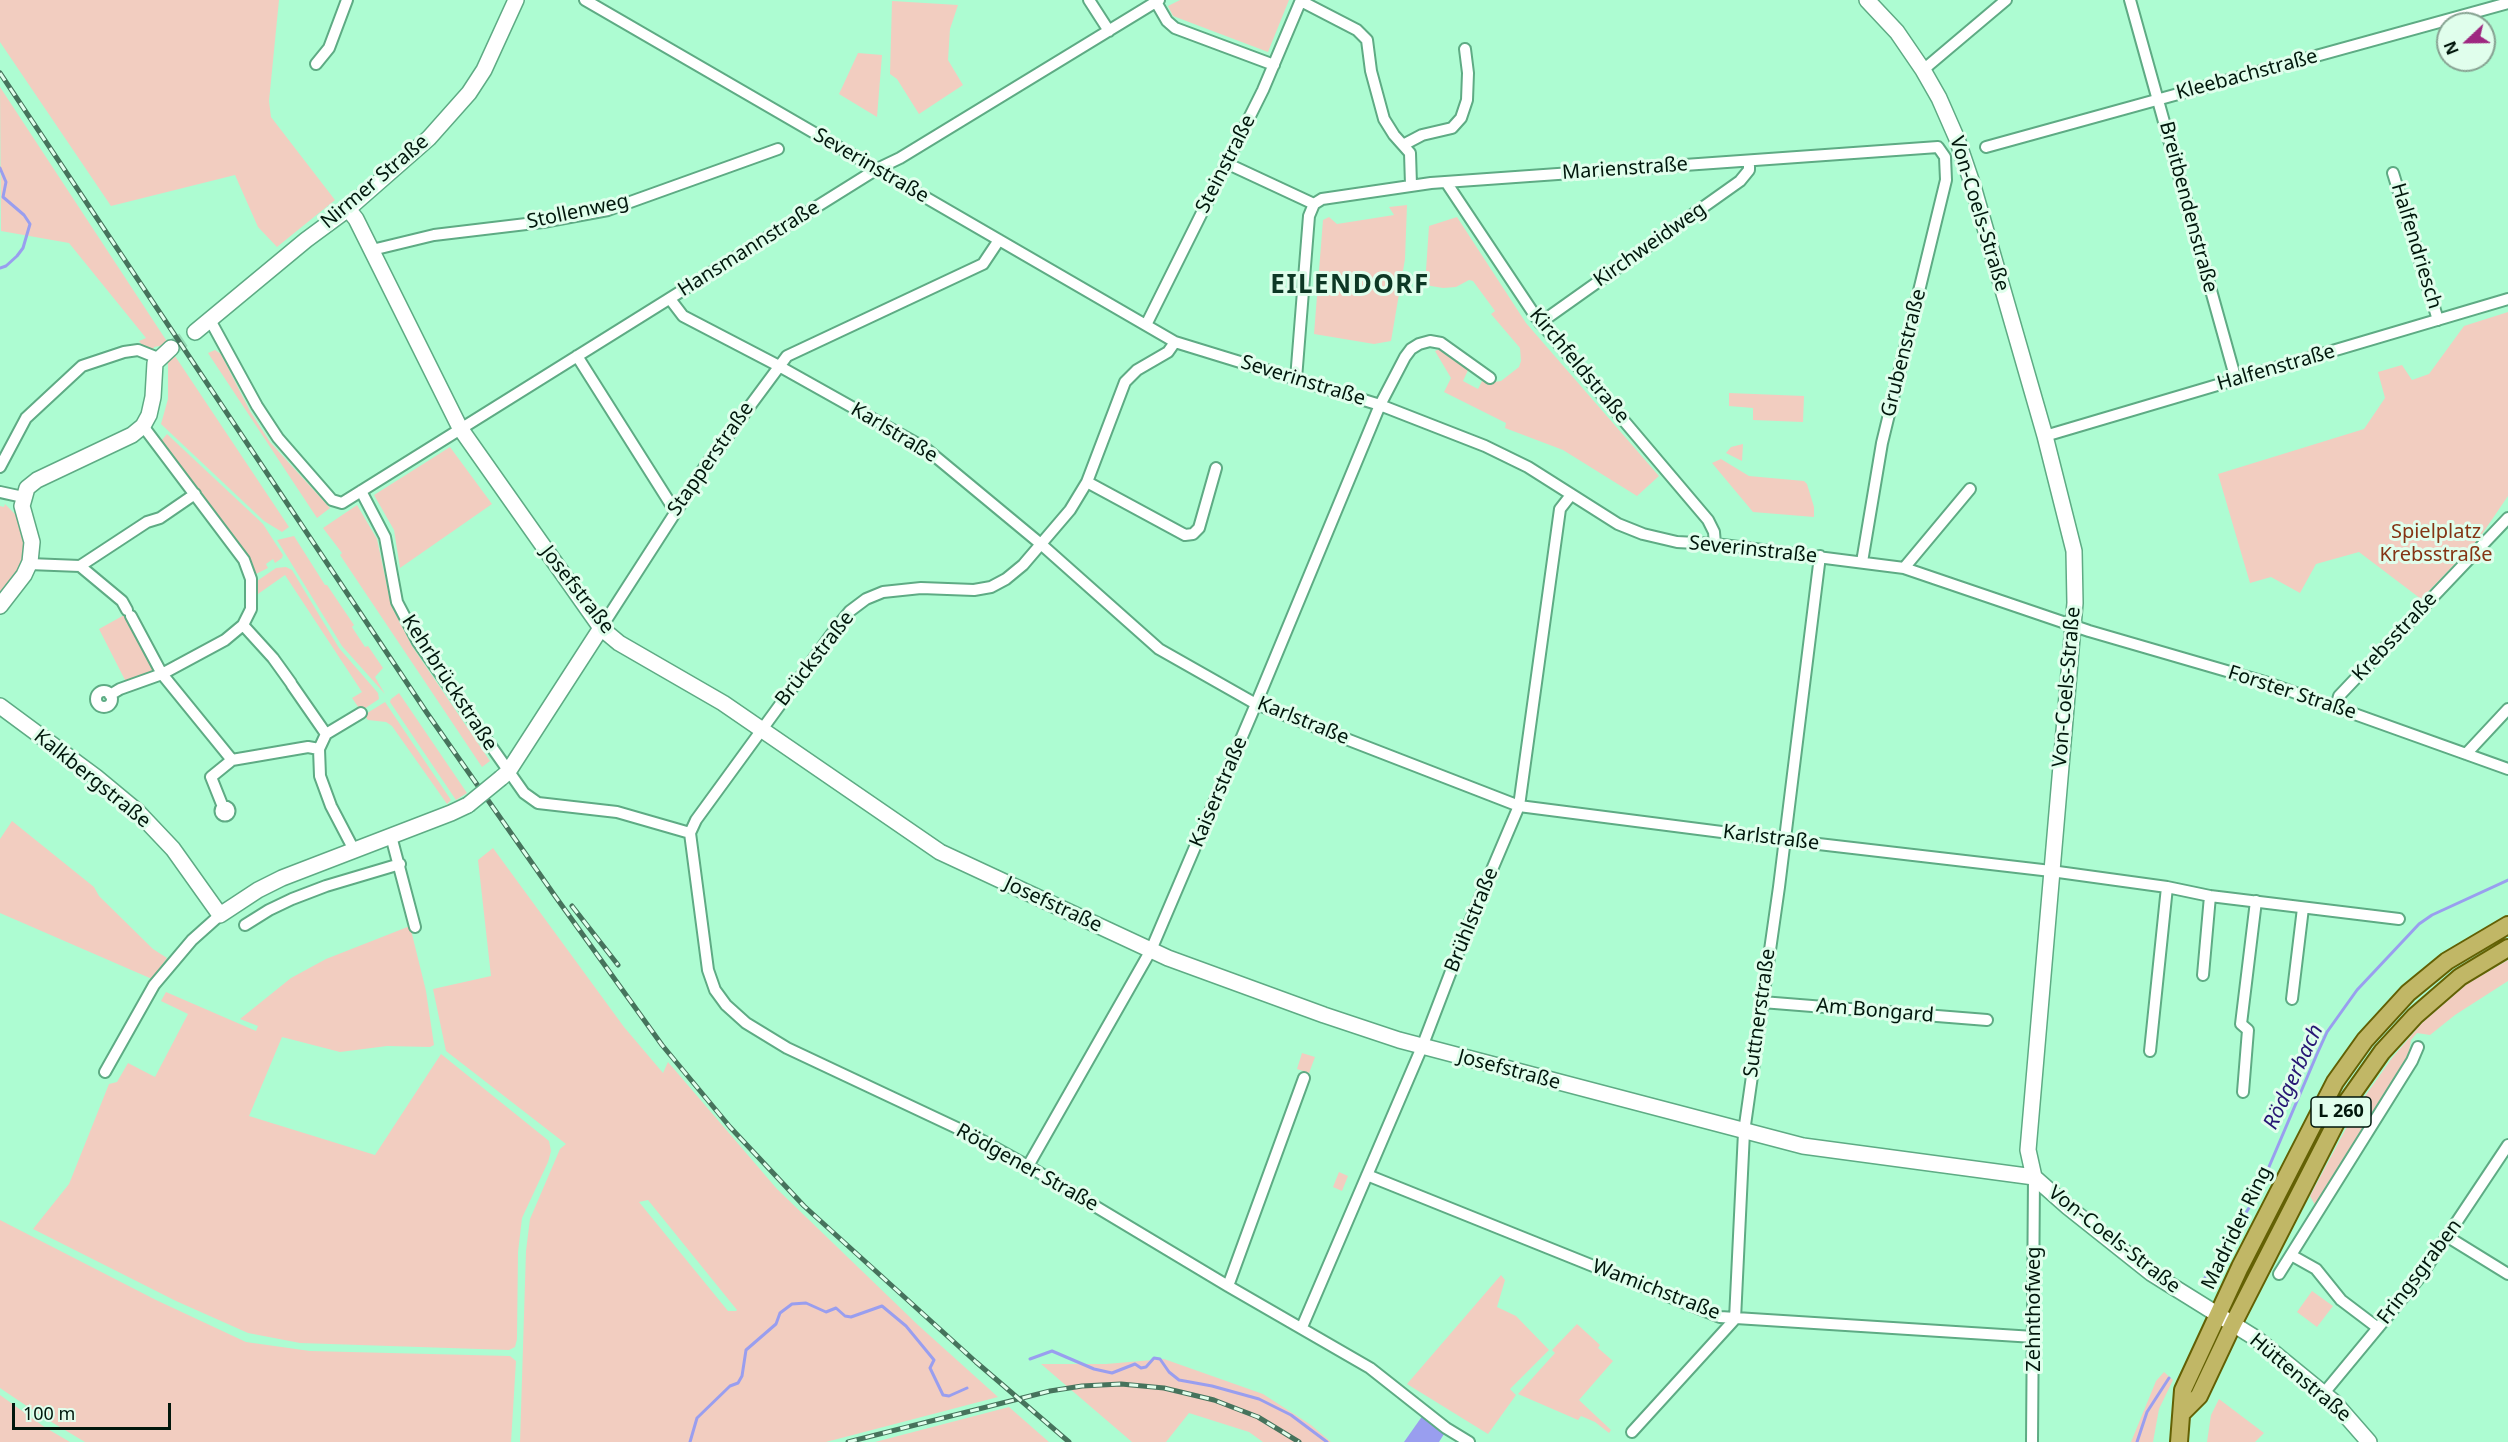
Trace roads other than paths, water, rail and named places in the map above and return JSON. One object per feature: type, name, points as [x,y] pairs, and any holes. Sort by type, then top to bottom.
[{"type":"main road","name":"Madrider Ring","points":[[2225,1320],[2323,1101],[2365,1040],[2408,993],[2447,961],[2508,925]]},
{"type":"main road","name":"Madrider Ring","points":[[2225,1320],[2346,1102],[2382,1052],[2415,1016],[2460,977],[2508,948]]},
{"type":"main road","name":"L 260","points":[[2179,1442],[2182,1412],[2199,1396],[2225,1320]]},
{"type":"street","points":[[316,64],[329,48],[347,0]]},
{"type":"street","name":"Nirmer Straße","points":[[195,332],[306,240],[348,209],[429,138],[469,93],[484,70],[516,0]]},
{"type":"street","name":"Severinstraße","points":[[585,0],[1175,342],[1380,405],[1485,446],[1528,467],[1618,524],[1642,534],[1677,542],[1820,556],[1904,568],[2073,625]]},
{"type":"street","points":[[1089,0],[1109,31]]},
{"type":"street","points":[[1301,0],[1335,17],[1367,40],[1384,119],[1410,153],[1411,185]]},
{"type":"street","name":"Steinstraße","points":[[1146,325],[1275,65],[1301,0]]},
{"type":"street","name":"Von-Coels-Straße","points":[[1867,0],[1897,32],[1923,70],[1946,114],[1968,170],[2045,436],[2074,551],[2076,585],[2073,625],[2028,1150],[2034,1176],[2068,1207],[2151,1273],[2225,1320]]},
{"type":"street","points":[[1923,70],[2007,0]]},
{"type":"street","name":"Breitbendenstraße","points":[[2130,0],[2236,380]]},
{"type":"street","points":[[1158,1],[1167,21],[1175,28],[1275,65]]},
{"type":"street","name":"Hansmannstraße","points":[[210,320],[257,406],[279,438],[332,500],[342,503],[876,169],[900,158],[1158,1]]},
{"type":"street","name":"Kleebachstraße","points":[[1986,147],[2508,3]]},
{"type":"street","points":[[1403,145],[1422,135],[1452,128],[1461,118],[1467,100],[1468,73],[1465,49]]},
{"type":"street","name":"Marienstraße","points":[[1314,204],[1331,196],[1411,185],[1938,147]]},
{"type":"street","name":"Grubenstraße","points":[[1862,562],[1882,443],[1946,180],[1945,157],[1938,147]]},
{"type":"street","name":"Stollenweg","points":[[372,250],[434,235],[543,222],[608,210],[778,149]]},
{"type":"street","name":"Kirchweidweg","points":[[1540,323],[1740,181],[1749,170],[1749,160]]},
{"type":"street","points":[[1226,163],[1314,204],[1309,216],[1296,379]]},
{"type":"street","name":"Halfendriesch","points":[[2393,173],[2438,320]]},
{"type":"street","name":"Kirchfeldstraße","points":[[1446,182],[1540,323],[1708,520],[1714,532],[1715,544]]},
{"type":"street","name":"Josefstraße","points":[[348,209],[356,219],[372,250],[460,428],[601,628],[609,636],[723,703],[940,852],[1151,950],[1323,1015],[1422,1047],[1803,1146],[2034,1176]]},
{"type":"street","name":"Stapperstraße","points":[[220,915],[258,890],[282,878],[468,805],[504,775],[675,511],[777,365],[787,356],[984,264],[999,240]]},
{"type":"street","name":"Karlstraße","points":[[670,299],[683,316],[777,365],[925,448],[1042,545],[1159,649],[1256,704],[1520,806],[2051,871],[2167,887],[2210,896],[2399,919]]},
{"type":"street","name":"Halfenstraße","points":[[2045,436],[2508,299]]},
{"type":"street","name":"Kaiserstraße","points":[[1028,1166],[1151,950],[1380,405],[1406,357],[1411,349],[1419,344],[1430,341],[1441,343],[1490,378]]},
{"type":"street","name":"Brückstraße","points":[[690,833],[696,820],[836,628],[850,611],[866,598],[901,589],[974,591],[991,587],[1023,566],[1070,510],[1087,482],[1125,382],[1137,370],[1168,352],[1175,342]]},
{"type":"street","points":[[0,606],[29,564],[32,542],[22,506],[27,488],[37,480],[132,435],[143,426],[151,406],[154,372],[158,358],[171,348]]},
{"type":"street","points":[[0,467],[27,418],[82,366],[124,352],[138,350],[158,358]]},
{"type":"street","points":[[578,356],[675,511]]},
{"type":"street","points":[[110,695],[120,689],[162,674],[225,640],[243,625],[251,609],[251,579],[244,560],[143,426]]},
{"type":"street","points":[[1087,482],[1185,535],[1193,534],[1199,528],[1216,468]]},
{"type":"street","points":[[1904,568],[1970,489]]},
{"type":"street","name":"Kehrbrückstraße","points":[[361,491],[385,537],[397,602],[418,642],[504,775]]},
{"type":"street","points":[[0,492],[23,497]]},
{"type":"street","points":[[29,564],[80,566],[195,494]]},
{"type":"street","name":"Brühlstraße","points":[[1302,1327],[1422,1047],[1472,919],[1520,806],[1560,509],[1571,495]]},
{"type":"street","name":"Krebsstraße","points":[[2336,707],[2339,696],[2508,518]]},
{"type":"street","name":"Suttnerstraße","points":[[1735,1319],[1744,1132],[1820,556]]},
{"type":"street","points":[[80,566],[122,601],[162,674],[232,760]]},
{"type":"street","points":[[243,625],[273,658],[326,734]]},
{"type":"street","name":"Forster Straße","points":[[2073,625],[2129,644],[2268,683],[2508,769]]},
{"type":"street","name":"Kalkbergstraße","points":[[0,706],[96,777],[137,811],[173,849],[220,915]]},
{"type":"street","points":[[2466,754],[2508,709]]},
{"type":"street","points":[[354,850],[331,806],[320,776],[319,749],[326,734],[361,713]]},
{"type":"street","points":[[223,807],[211,777],[232,760],[308,747],[319,749]]},
{"type":"street","points":[[504,775],[530,800],[538,803],[618,812],[690,833]]},
{"type":"street","name":"Rödgener Straße","points":[[690,833],[708,970],[715,990],[726,1005],[746,1023],[787,1048],[974,1136],[1028,1166],[1228,1287],[1302,1327],[1370,1368],[1446,1428],[1469,1442]]},
{"type":"street","points":[[391,836],[415,927]]},
{"type":"street","points":[[245,925],[292,899],[326,886],[400,864]]},
{"type":"street","points":[[2150,1051],[2167,887]]},
{"type":"street","points":[[2203,975],[2210,896]]},
{"type":"street","points":[[2243,1092],[2248,1030],[2241,1024],[2256,902]]},
{"type":"street","points":[[2292,999],[2303,908]]},
{"type":"street","points":[[105,1072],[154,985],[192,940],[220,915]]},
{"type":"street","name":"Am Bongard","points":[[1762,1002],[1988,1020]]},
{"type":"street","points":[[2279,1274],[2412,1061],[2418,1047]]},
{"type":"street","points":[[1228,1287],[1304,1078]]},
{"type":"street","name":"Fringsgraben","points":[[2324,1393],[2420,1277],[2508,1144]]},
{"type":"street","name":"Wamichstraße","points":[[1366,1175],[1719,1317],[2034,1337]]},
{"type":"street","name":"Zehnthofweg","points":[[2032,1442],[2034,1176]]},
{"type":"street","points":[[2448,1237],[2508,1274]]},
{"type":"street","points":[[2291,1255],[2316,1269],[2341,1300],[2378,1328]]},
{"type":"street","points":[[1632,1432],[1735,1319]]},
{"type":"street","name":"Hüttenstraße","points":[[2225,1320],[2257,1338],[2324,1393],[2347,1414],[2369,1442]]},
{"type":"water","points":[[1423,1415],[1444,1434],[1439,1442],[1404,1442]]},
{"type":"waterway","points":[[0,168],[6,182],[3,197],[24,215],[30,224],[23,248],[6,266],[0,268]]},
{"type":"waterway","name":"Rödgerbach","points":[[2203,1281],[2257,1195],[2327,1032],[2357,990],[2419,924],[2432,915],[2508,880]]},
{"type":"waterway","name":"Rödgerbach","points":[[690,1442],[697,1418],[730,1386],[738,1383],[742,1376],[746,1350],[776,1324],[780,1313],[792,1304],[806,1303],[826,1312],[836,1308],[845,1316],[851,1317],[882,1306],[906,1326],[934,1360],[930,1368],[943,1395],[949,1396],[967,1388]]},
{"type":"waterway","name":"Rödgerbach","points":[[1030,1359],[1052,1351],[1094,1369],[1112,1373],[1135,1364],[1141,1368],[1146,1367],[1154,1358],[1160,1359],[1169,1372],[1179,1380],[1259,1399],[1291,1415],[1327,1442]]},
{"type":"waterway","name":"Rödgerbach","points":[[2137,1442],[2147,1412],[2169,1378]]},
{"type":"tunnel","points":[[171,348],[195,332]]},
{"type":"railway","points":[[0,73],[427,713],[662,1045],[730,1127],[804,1206],[976,1362],[1069,1442]]},
{"type":"railway","points":[[572,906],[618,965]]},
{"type":"railway","points":[[848,1442],[1050,1391],[1082,1386],[1121,1384],[1164,1388],[1214,1400],[1258,1417],[1299,1442]]},
{"type":"district","name":"EILENDORF","points":[[1350,286]]},
{"type":"park label","name":"Spielplatz Krebsstraße","points":[[2436,544]]}]
